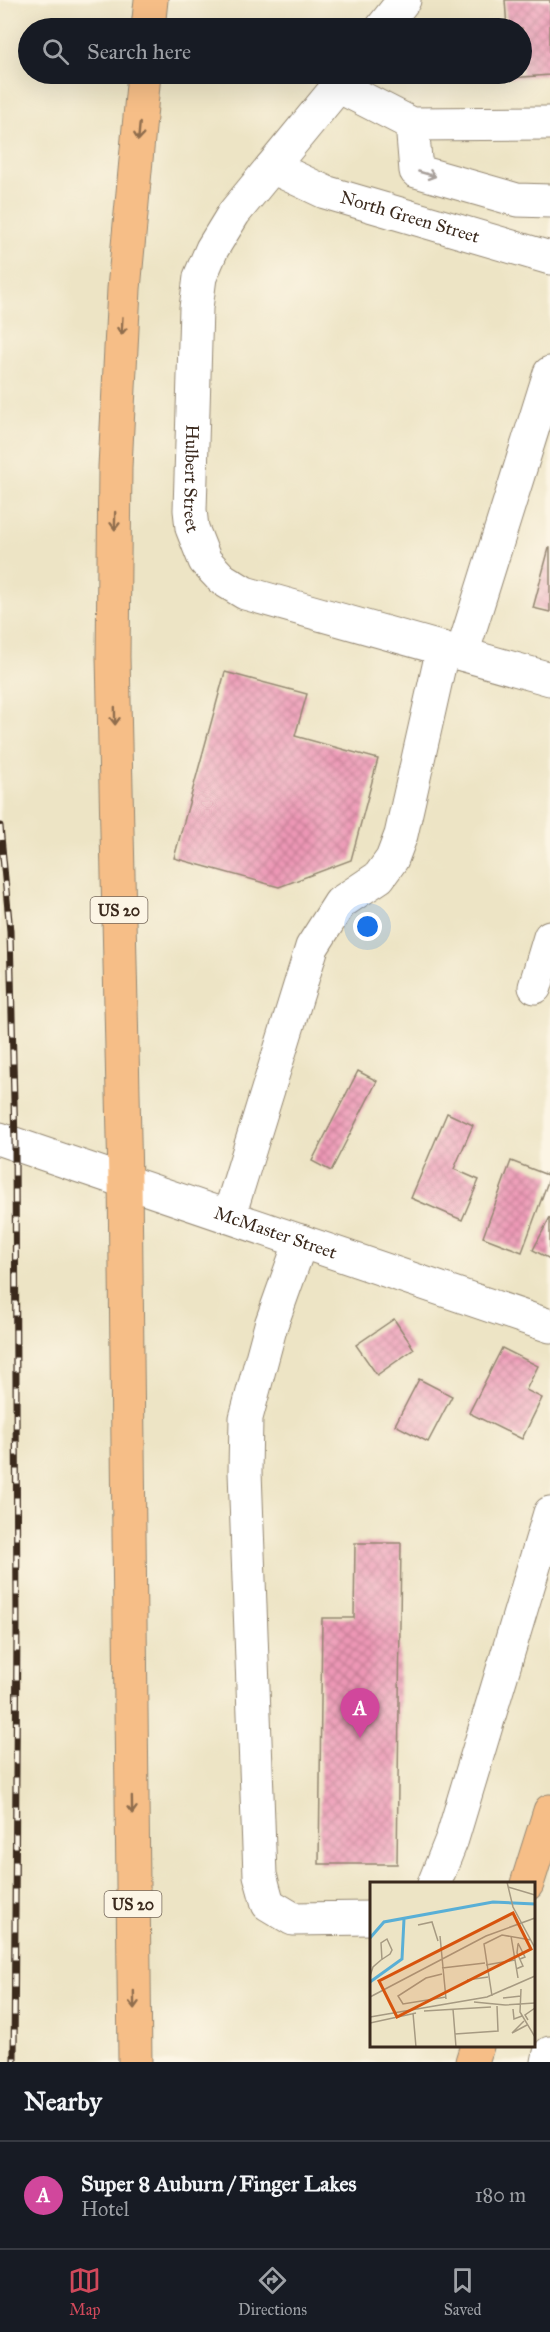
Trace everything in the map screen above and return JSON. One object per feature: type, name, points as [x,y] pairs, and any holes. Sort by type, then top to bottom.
[{"type":"highway","points":[[149,18],[151,0]]},
{"type":"highway","name":"US 20","points":[[135,2062],[125,1180],[114,668],[115,467],[124,289],[143,84]]},
{"type":"highway","points":[[528,1882],[550,1811]]},
{"type":"highway","points":[[472,2062],[477,2047]]},
{"type":"street","points":[[390,18],[405,0]]},
{"type":"street","name":"Hulbert Street","points":[[340,84],[234,213],[212,249],[200,277],[196,308],[190,510],[200,551],[222,579],[245,593],[550,679]]},
{"type":"street","points":[[349,84],[412,124],[550,123]]},
{"type":"street","points":[[412,124],[416,171],[517,200],[550,201]]},
{"type":"street","name":"North Green Street","points":[[272,167],[325,192],[550,258]]},
{"type":"street","points":[[229,1216],[312,947],[340,903],[379,877],[392,859],[453,651],[550,373]]},
{"type":"street","points":[[535,987],[550,937]]},
{"type":"street","name":"McMaster Street","points":[[0,1139],[550,1326]]},
{"type":"street","points":[[301,1241],[271,1325],[246,1418],[245,1484],[260,1875],[268,1904],[294,1919],[370,1918]]},
{"type":"street","points":[[436,1882],[452,1839],[531,1569],[550,1513]]},
{"type":"street","points":[[548,2062],[550,2053]]},
{"type":"building","points":[[505,0],[550,0],[550,75],[532,76],[532,18],[506,18]]},
{"type":"building","points":[[550,548],[550,612],[533,608]]},
{"type":"building","points":[[225,672],[307,694],[295,736],[378,759],[351,860],[279,887],[174,858]]},
{"type":"building","points":[[358,1071],[377,1081],[331,1171],[312,1161]]},
{"type":"building","points":[[447,1113],[473,1125],[454,1169],[479,1180],[462,1220],[411,1198]]},
{"type":"building","points":[[511,1161],[550,1176],[522,1252],[483,1237]]},
{"type":"building","points":[[550,1217],[550,1259],[533,1250]]},
{"type":"building","points":[[394,1319],[414,1349],[377,1375],[356,1345]]},
{"type":"building","points":[[502,1348],[538,1366],[526,1390],[542,1398],[522,1439],[469,1413]]},
{"type":"building","points":[[419,1379],[452,1396],[428,1442],[395,1425]]},
{"type":"building","points":[[355,1543],[401,1543],[397,1864],[319,1864],[322,1618],[354,1618]]},
{"type":"railway","points":[[0,826],[10,931],[15,1144],[17,1626],[14,2062]]},
{"type":"place","name":"Super 8 Auburn / Finger Lakes","points":[[360,1738]]}]
